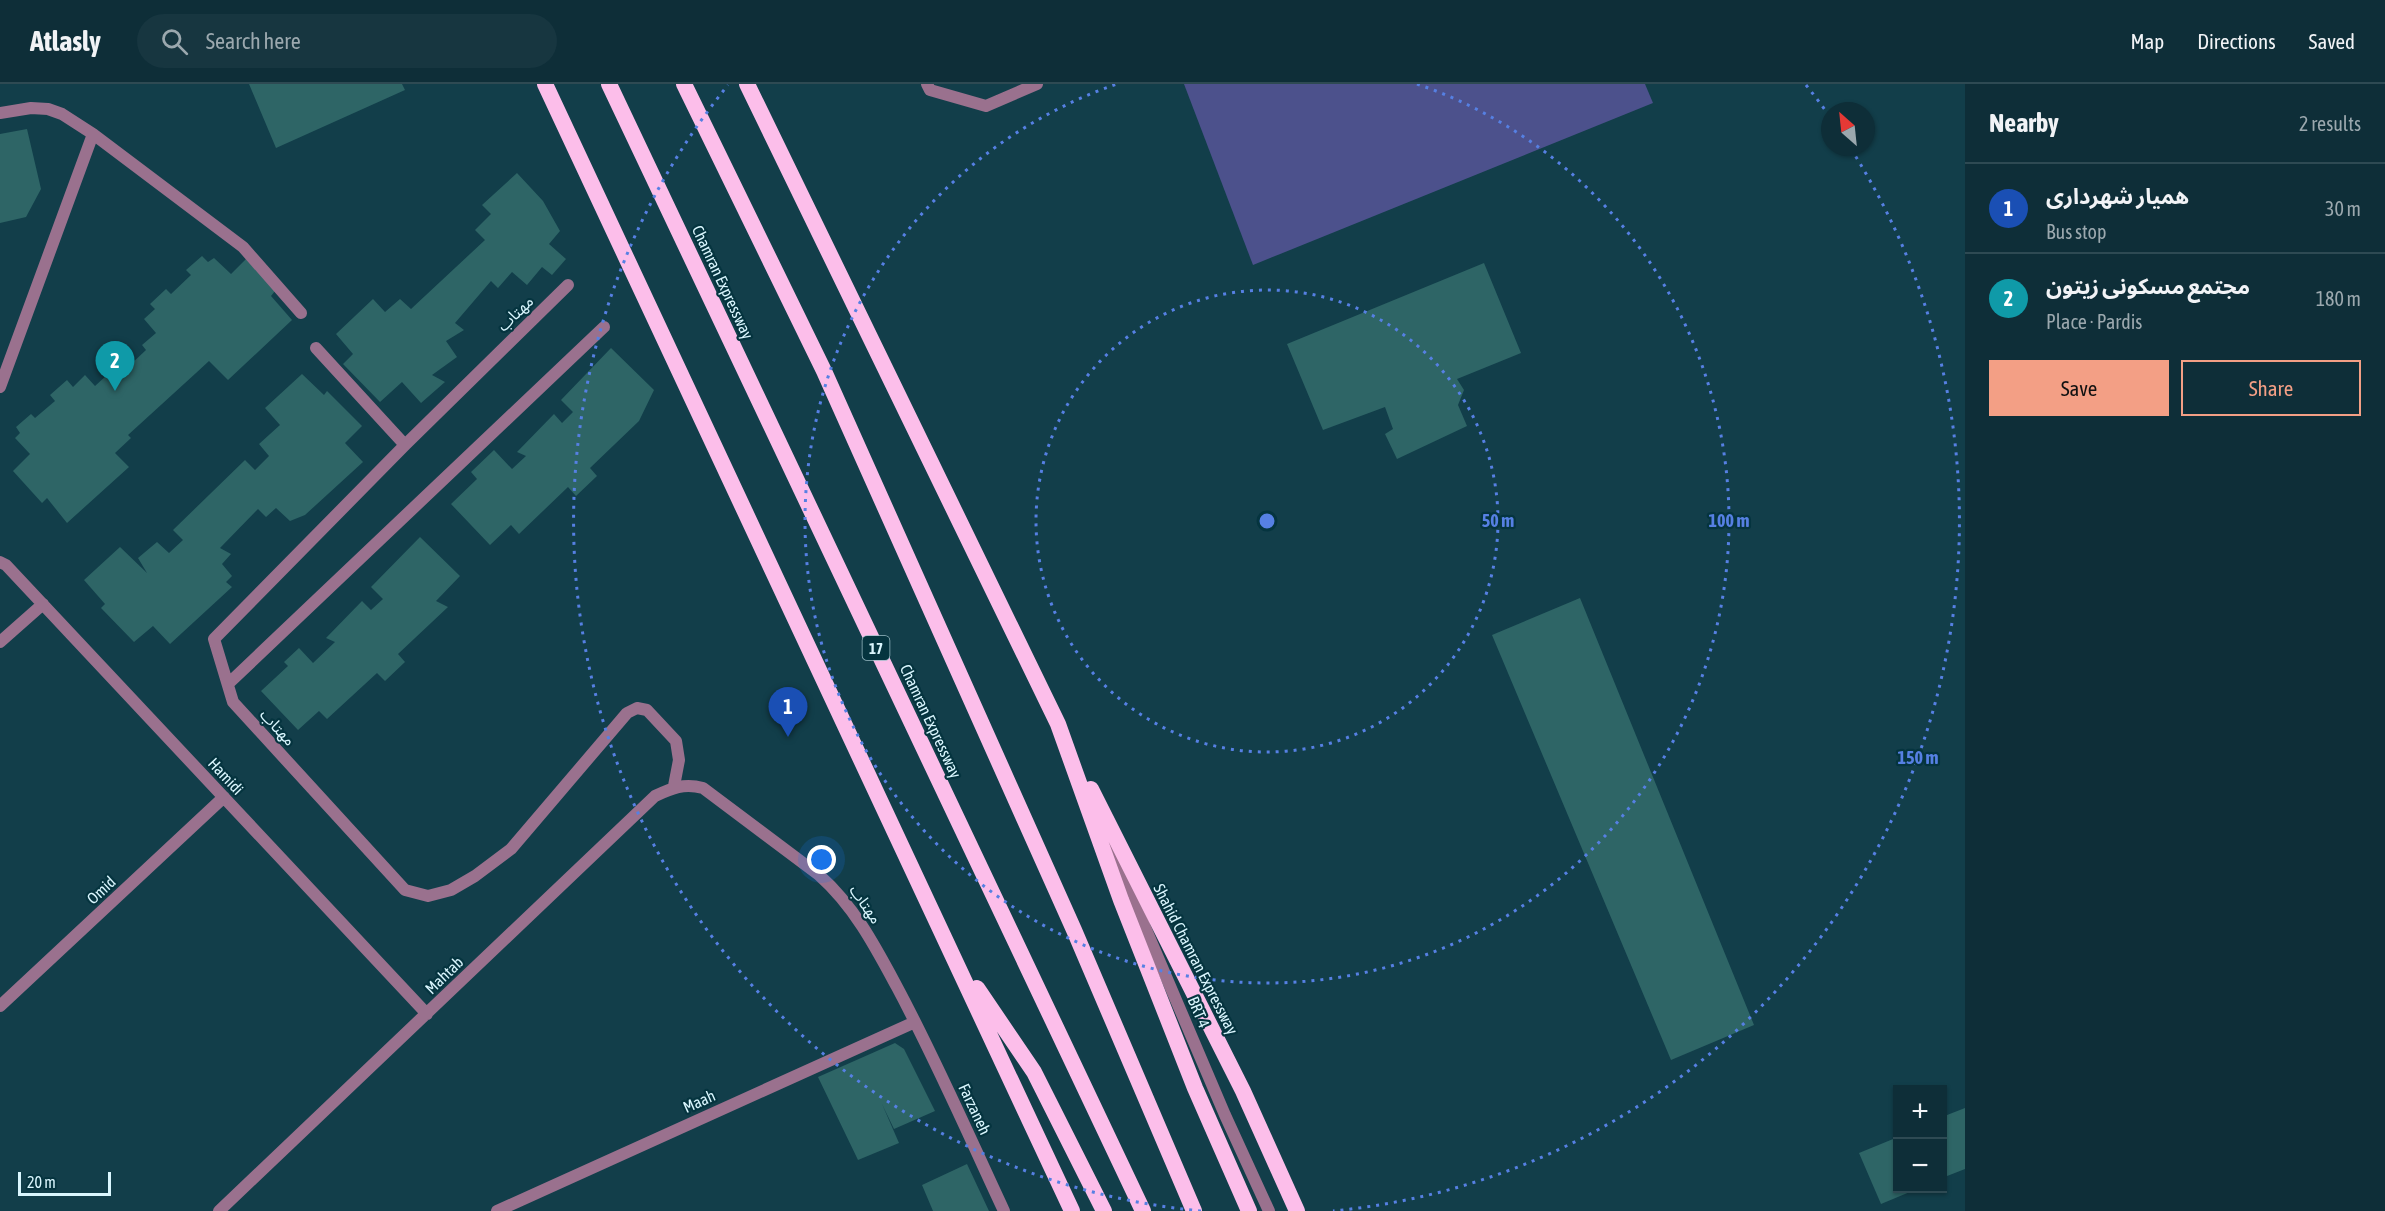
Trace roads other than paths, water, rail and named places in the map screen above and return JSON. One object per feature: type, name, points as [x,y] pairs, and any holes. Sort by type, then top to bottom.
[{"type":"highway","points":[[545,84],[1072,1211]]},
{"type":"highway","name":"Chamran Expressway","points":[[609,84],[1143,1211]]},
{"type":"highway","points":[[684,84],[824,370],[1074,930],[1194,1211]]},
{"type":"highway","points":[[747,84],[1058,724],[1121,900],[1195,1088],[1249,1211]]},
{"type":"highway","name":"Shahid Chamran Expressway","points":[[1058,724],[1243,1091],[1297,1211]]},
{"type":"highway","points":[[948,945],[1034,1072],[1104,1211]]},
{"type":"street","points":[[927,84],[930,90],[986,106],[1037,84]]},
{"type":"street","points":[[0,112],[31,108],[48,109],[62,114],[93,134],[243,247],[301,313]]},
{"type":"street","points":[[0,387],[93,134]]},
{"type":"street","name":"مهتاب","points":[[568,285],[405,445],[214,639],[233,702],[405,890],[428,896],[451,890],[475,876],[511,849],[627,713],[637,708],[647,710],[675,741],[679,760],[674,786]]},
{"type":"street","points":[[228,684],[603,327]]},
{"type":"street","points":[[316,348],[405,445]]},
{"type":"street","name":"Hamidi","points":[[2,564],[43,604],[427,1014]]},
{"type":"street","points":[[0,642],[43,604]]},
{"type":"street","name":"BRT 4","points":[[1058,724],[1225,1114],[1269,1211]]},
{"type":"street","points":[[674,786],[691,785],[703,788],[837,890],[872,941],[915,1022]]},
{"type":"street","name":"Mahtab","points":[[219,1211],[655,796],[674,786]]},
{"type":"street","name":"Omid","points":[[0,1006],[224,797]]},
{"type":"street","name":"Maah","points":[[497,1211],[915,1022]]},
{"type":"street","name":"Farzaneh","points":[[915,1022],[1004,1211]]},
{"type":"place","name":"مجتمع مسکونی زیتون","points":[[115,391]]},
{"type":"place","name":"همیار شهرداری","points":[[788,737]]}]
